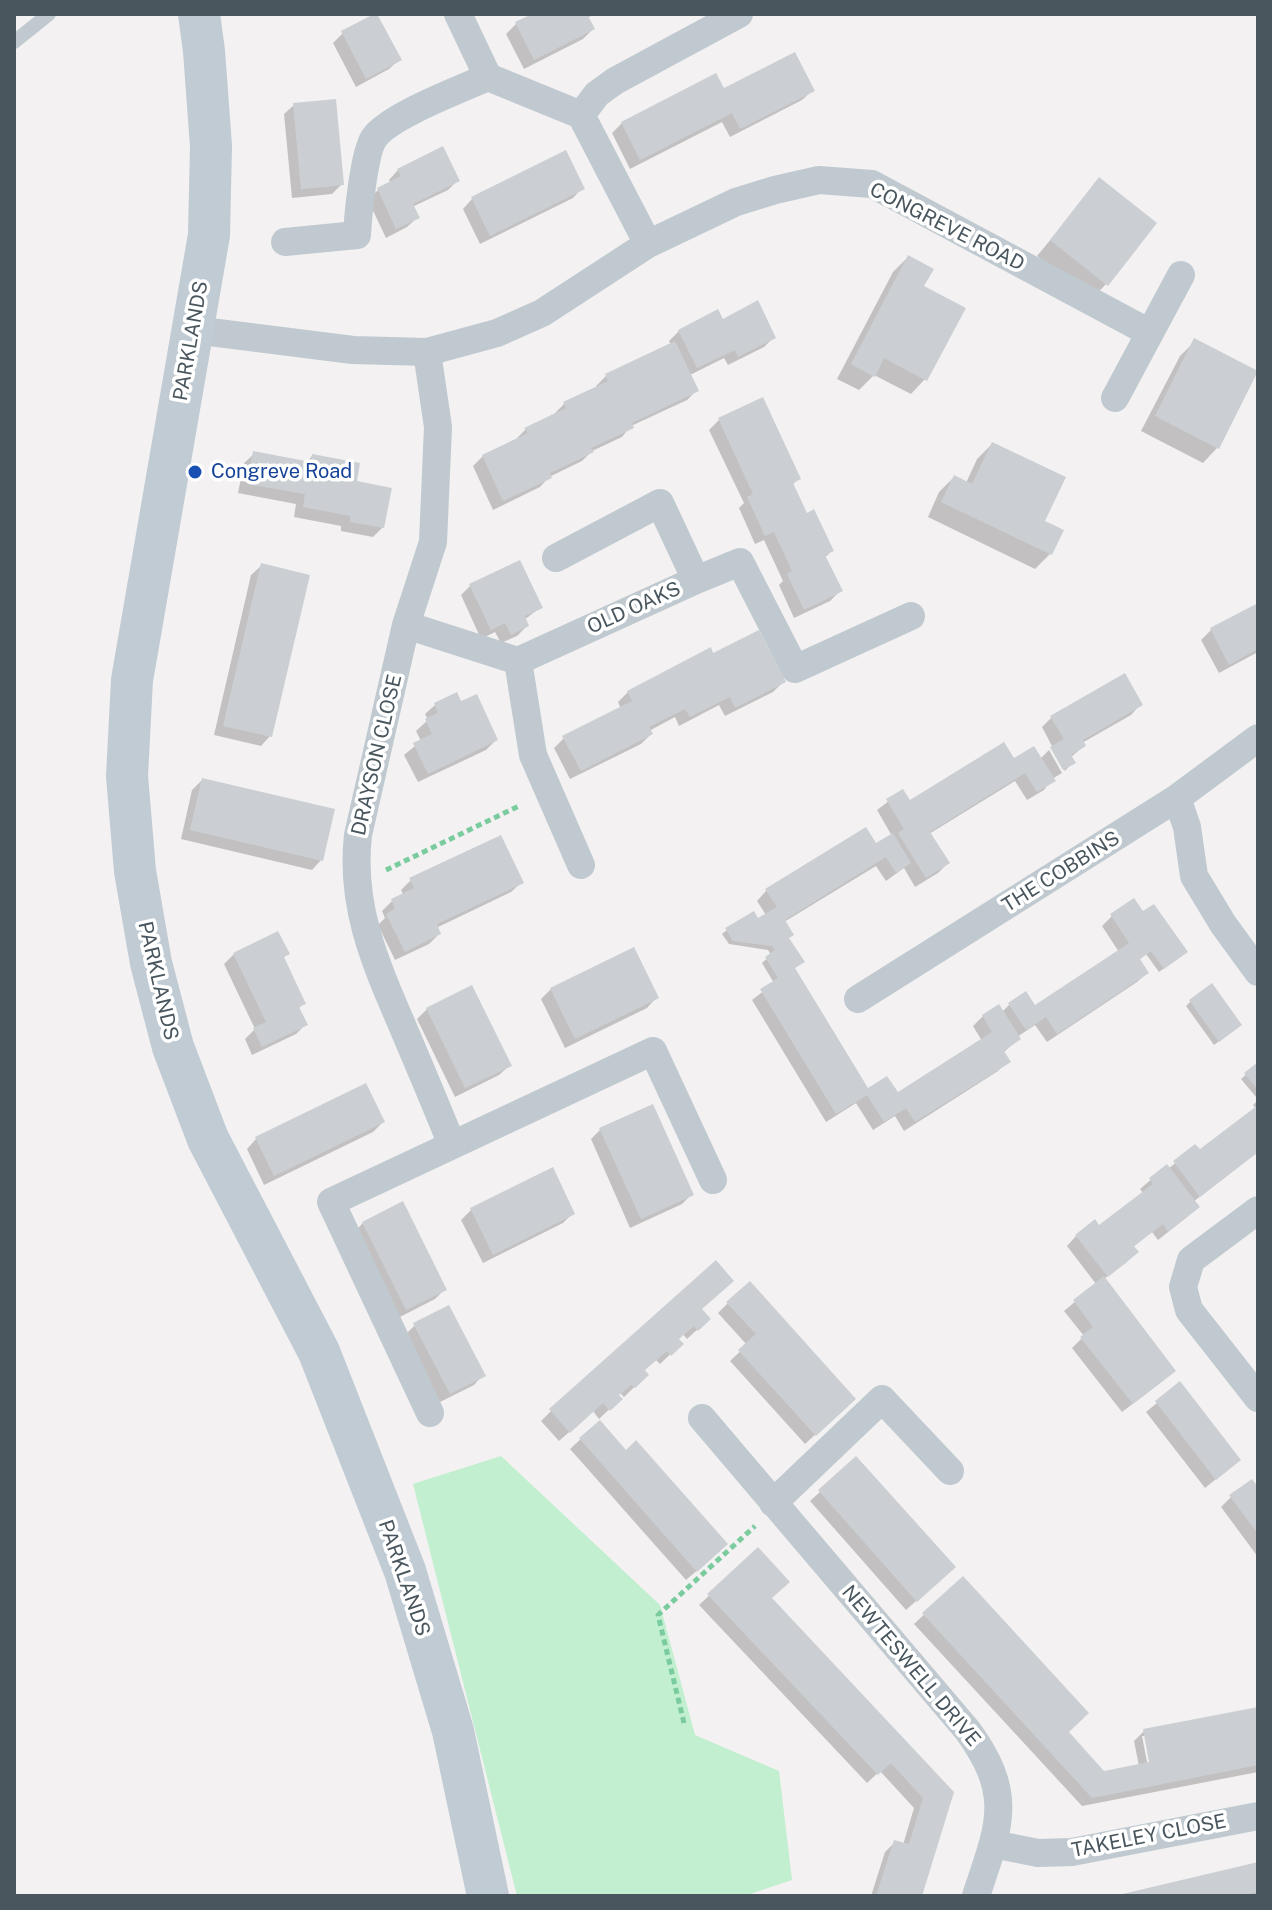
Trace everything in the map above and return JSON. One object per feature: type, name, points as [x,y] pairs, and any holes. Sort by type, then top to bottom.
[{"type":"street","name":"PARKLANDS","points":[[199,14],[210,161],[209,235],[132,680],[127,776],[135,871],[151,963],[173,1047],[208,1139],[319,1352],[405,1571],[453,1731],[488,1896]]},
{"type":"street","points":[[458,14],[488,77],[581,115],[648,244]]},
{"type":"street","points":[[581,115],[597,94],[615,81],[739,14]]},
{"type":"street","points":[[285,242],[357,235],[359,199],[373,139],[390,124],[488,77]]},
{"type":"street","name":"CONGREVE ROAD","points":[[194,330],[353,350],[427,352],[497,333],[542,313],[648,244],[736,202],[819,180],[872,184],[1150,333]]},
{"type":"street","points":[[1115,398],[1181,275]]},
{"type":"street","name":"DRAYSON CLOSE","points":[[427,352],[438,427],[433,542],[406,625],[358,835],[354,865],[370,950],[452,1145]]},
{"type":"street","name":"OLD OAKS","points":[[518,661],[696,580],[660,503],[556,558]]},
{"type":"street","points":[[696,580],[740,562],[795,669],[911,616]]},
{"type":"street","points":[[406,625],[518,661],[533,755],[581,865]]},
{"type":"street","name":"THE COBBINS","points":[[858,999],[1177,798],[1258,738]]},
{"type":"street","points":[[1177,798],[1187,827],[1194,876],[1223,924],[1258,972]]},
{"type":"street","points":[[430,1413],[331,1202],[653,1051],[713,1180]]},
{"type":"street","points":[[1258,1210],[1191,1260],[1183,1287],[1189,1310],[1258,1398]]},
{"type":"street","points":[[773,1503],[882,1399],[950,1471]]},
{"type":"street","name":"NEWTESWELL DRIVE","points":[[702,1418],[985,1754],[997,1783],[1000,1817],[976,1896]]},
{"type":"street","name":"TAKELEY CLOSE","points":[[993,1844],[1038,1853],[1072,1852],[1258,1816]]},
{"type":"lane","points":[[14,42],[49,14]]},
{"type":"path","points":[[356,884],[549,791]]},
{"type":"path","points":[[684,1723],[658,1615],[753,1529],[773,1503]]},
{"type":"green space","points":[[501,1456],[660,1605],[695,1735],[779,1771],[792,1880],[744,1896],[517,1896],[413,1484]]},
{"type":"building","points":[[377,14],[402,60],[366,79],[341,31]]},
{"type":"building","points":[[532,14],[587,14],[595,29],[534,60],[515,22]]},
{"type":"building","points":[[795,52],[815,91],[740,129],[732,113],[640,160],[621,122],[716,73],[724,88]]},
{"type":"building","points":[[336,99],[344,185],[301,189],[293,103]]},
{"type":"building","points":[[443,146],[460,181],[413,204],[420,218],[396,229],[377,188],[401,176],[397,169]]},
{"type":"building","points":[[566,150],[585,189],[490,236],[471,197]]},
{"type":"building","points":[[1099,177],[1157,223],[1108,286],[1050,240]]},
{"type":"building","points":[[908,255],[934,269],[924,286],[966,308],[927,381],[884,358],[875,377],[851,364]]},
{"type":"building","points":[[758,300],[776,338],[738,357],[735,350],[697,368],[678,330],[718,309],[723,319]]},
{"type":"building","points":[[1194,338],[1258,371],[1219,449],[1155,416]]},
{"type":"building","points":[[675,341],[699,391],[632,423],[634,428],[591,448],[594,452],[550,473],[552,478],[503,501],[482,455],[528,433],[524,428],[566,408],[563,402],[608,381],[605,374]]},
{"type":"building","points":[[763,397],[801,479],[793,483],[807,513],[814,509],[834,551],[825,555],[843,591],[804,610],[787,574],[792,571],[774,532],[765,536],[747,497],[753,494],[718,418]]},
{"type":"building","points":[[992,442],[1066,477],[1045,521],[1064,530],[1052,555],[941,502],[954,475],[972,484]]},
{"type":"building","points":[[253,451],[311,462],[312,454],[360,463],[357,481],[392,488],[384,528],[350,522],[350,516],[303,507],[305,494],[247,484]]},
{"type":"building","points":[[520,560],[543,608],[525,616],[529,626],[511,635],[505,623],[491,630],[469,584]]},
{"type":"building","points":[[261,563],[310,575],[272,737],[223,726]]},
{"type":"building","points":[[1258,603],[1258,649],[1229,665],[1210,628]]},
{"type":"building","points":[[759,630],[786,682],[735,708],[730,697],[690,717],[685,709],[649,727],[653,734],[581,771],[562,736],[632,701],[627,691],[711,647],[713,653]]},
{"type":"building","points":[[1125,673],[1143,705],[1083,740],[1086,746],[1071,755],[1076,763],[1063,770],[1050,747],[1064,739],[1050,716]]},
{"type":"building","points":[[457,692],[461,701],[477,694],[498,740],[428,774],[413,743],[432,734],[425,719],[438,713],[434,703]]},
{"type":"building","points":[[1004,742],[1014,758],[1034,746],[1056,781],[1037,792],[1025,773],[930,832],[950,863],[926,878],[898,833],[904,829],[886,799],[903,789],[910,800]]},
{"type":"building","points":[[202,778],[335,809],[323,861],[190,830]]},
{"type":"building","points":[[866,827],[876,843],[893,833],[911,863],[896,873],[886,857],[785,920],[794,935],[789,938],[805,962],[795,968],[868,1088],[887,1076],[898,1092],[992,1032],[982,1015],[999,1004],[1021,1039],[1004,1051],[1011,1062],[915,1122],[906,1108],[884,1122],[867,1095],[836,1114],[760,989],[778,978],[765,957],[775,950],[772,946],[733,941],[725,928],[754,911],[758,918],[777,907],[765,889]]},
{"type":"building","points":[[501,835],[524,883],[437,924],[441,934],[405,952],[386,914],[395,909],[391,899],[414,888],[409,878]]},
{"type":"building","points":[[1134,898],[1143,911],[1154,904],[1188,952],[1164,969],[1151,951],[1140,959],[1149,973],[1057,1034],[1046,1017],[1026,1030],[1008,1003],[1026,991],[1035,1005],[1129,943],[1110,914]]},
{"type":"building","points":[[278,931],[290,954],[284,957],[306,1004],[299,1007],[308,1025],[262,1047],[253,1028],[266,1022],[233,953]]},
{"type":"building","points":[[634,947],[659,998],[575,1039],[550,988]]},
{"type":"building","points":[[1212,983],[1242,1025],[1219,1042],[1189,1000]]},
{"type":"building","points":[[472,985],[512,1066],[465,1088],[426,1008]]},
{"type":"building","points":[[1258,1062],[1258,1090],[1244,1073]]},
{"type":"building","points":[[366,1083],[385,1122],[274,1176],[255,1137]]},
{"type":"building","points":[[653,1104],[694,1195],[641,1219],[599,1128]]},
{"type":"building","points":[[1258,1105],[1258,1152],[1200,1197],[1173,1161],[1195,1144],[1200,1149]]},
{"type":"building","points":[[1167,1164],[1200,1207],[1168,1232],[1163,1224],[1134,1246],[1139,1252],[1108,1277],[1075,1235],[1095,1219],[1099,1225],[1153,1184],[1149,1178]]},
{"type":"building","points":[[553,1167],[575,1214],[493,1255],[470,1208]]},
{"type":"building","points":[[403,1201],[447,1290],[406,1310],[362,1222]]},
{"type":"building","points":[[716,1260],[734,1281],[702,1309],[711,1319],[698,1331],[694,1326],[679,1339],[684,1344],[671,1356],[667,1351],[645,1370],[649,1375],[635,1388],[631,1385],[619,1395],[623,1399],[610,1411],[603,1403],[570,1433],[549,1409]]},
{"type":"building","points":[[1104,1276],[1176,1371],[1133,1404],[1080,1337],[1093,1327],[1073,1300]]},
{"type":"building","points":[[750,1281],[856,1399],[816,1436],[738,1350],[756,1334],[726,1302]]},
{"type":"building","points":[[449,1305],[486,1376],[450,1394],[413,1323]]},
{"type":"building","points":[[1180,1381],[1241,1460],[1216,1480],[1155,1401]]},
{"type":"building","points":[[600,1420],[626,1450],[636,1440],[728,1544],[697,1572],[579,1438]]},
{"type":"building","points":[[856,1456],[956,1567],[917,1602],[818,1490]]},
{"type":"building","points":[[1252,1479],[1258,1487],[1258,1534],[1229,1495]]},
{"type":"building","points":[[758,1547],[790,1582],[772,1598],[954,1792],[922,1896],[876,1896],[894,1840],[909,1844],[923,1798],[891,1763],[878,1775],[707,1594]]},
{"type":"building","points":[[963,1576],[1089,1713],[1069,1732],[1104,1771],[1149,1762],[1143,1729],[1258,1707],[1258,1765],[1092,1798],[922,1613]]},
{"type":"building","points":[[1258,1862],[1258,1892],[1240,1896],[1114,1896]]},
{"type":"place","name":"Congreve Road","points":[[195,472]]}]
